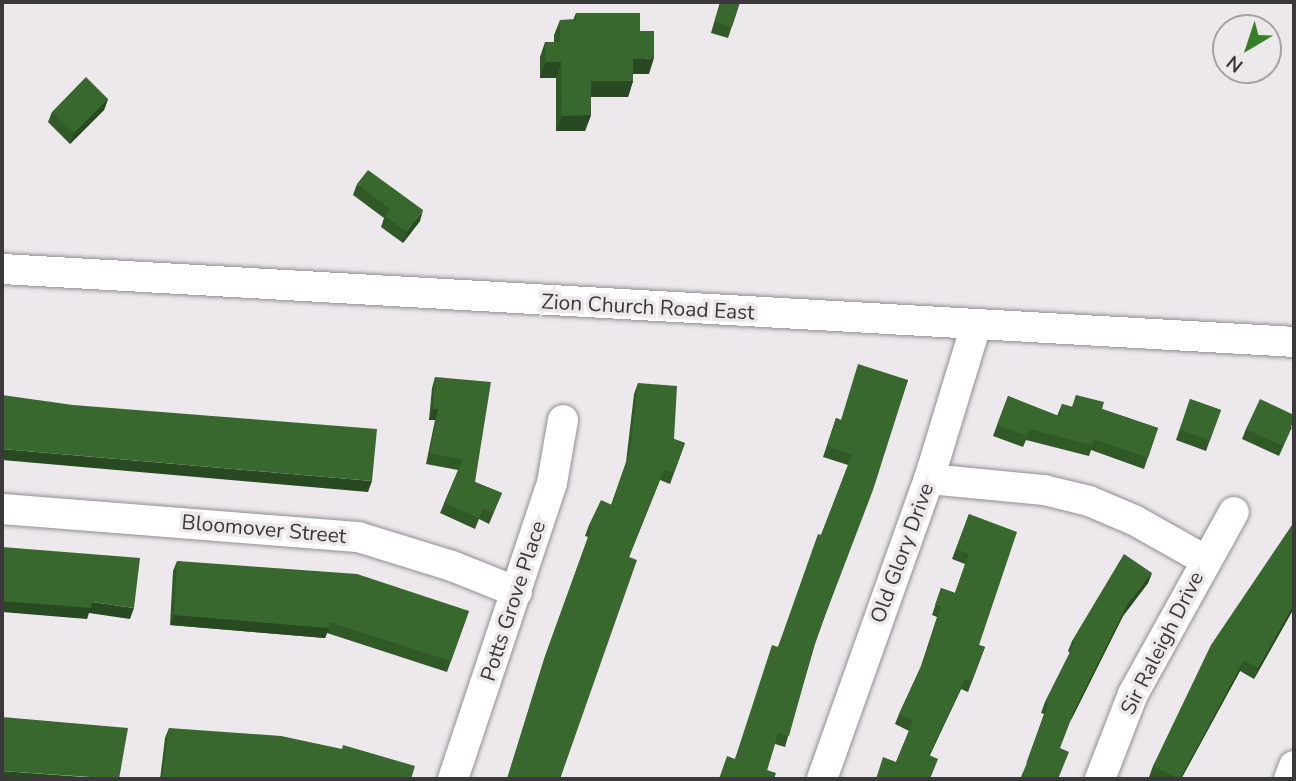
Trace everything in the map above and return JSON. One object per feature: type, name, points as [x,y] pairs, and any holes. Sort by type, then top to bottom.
[{"type":"street","name":"Zion Church Road East","points":[[2,269],[1294,342]]},
{"type":"street","name":"Old Glory Drive","points":[[822,779],[929,479],[975,325]]},
{"type":"street","name":"Potts Grove Place","points":[[453,779],[552,483],[563,421]]},
{"type":"street","points":[[929,479],[1044,490],[1089,501],[1134,520],[1205,560]]},
{"type":"street","name":"Bloomover Street","points":[[2,509],[358,537],[452,566],[517,592]]},
{"type":"street","name":"Sir Raleigh Drive","points":[[1100,779],[1133,694],[1234,512]]},
{"type":"street","points":[[1289,779],[1294,766]]},
{"type":"building","points":[[721,2],[740,2],[732,27],[715,22]]},
{"type":"building","points":[[576,13],[640,13],[640,31],[654,31],[654,58],[633,59],[633,81],[591,81],[591,115],[562,116],[561,62],[546,62],[545,42],[560,42],[560,20],[576,19]]},
{"type":"building","points":[[86,77],[108,99],[74,133],[52,112]]},
{"type":"building","points":[[368,170],[423,210],[407,232],[385,216],[390,209],[357,184]]},
{"type":"building","points":[[858,364],[908,380],[873,490],[815,642],[789,736],[778,733],[767,770],[776,773],[774,779],[719,779],[727,756],[735,759],[772,645],[778,647],[818,534],[821,535],[852,455],[827,446],[836,418],[841,420]]},
{"type":"building","points":[[435,377],[491,382],[475,482],[502,493],[493,513],[483,509],[479,518],[444,503],[463,460],[430,453],[438,409],[433,409]]},
{"type":"building","points":[[638,383],[677,386],[674,439],[685,443],[674,473],[664,470],[629,557],[637,560],[560,779],[507,779],[548,648],[592,527],[589,525],[601,500],[612,505],[630,451]]},
{"type":"building","points":[[2,395],[73,405],[377,429],[372,481],[2,449]]},
{"type":"building","points":[[1076,395],[1104,402],[1102,409],[1158,428],[1148,458],[1094,439],[1092,445],[1030,429],[1027,436],[997,425],[1008,396],[1059,416],[1062,404],[1073,407]]},
{"type":"building","points":[[1190,399],[1221,410],[1210,440],[1180,430]]},
{"type":"building","points":[[1260,399],[1294,415],[1283,446],[1246,429]]},
{"type":"building","points":[[969,514],[1017,532],[979,645],[985,647],[972,681],[965,679],[929,755],[938,759],[930,779],[876,779],[883,757],[896,762],[913,721],[899,714],[923,663],[941,606],[935,605],[941,588],[955,593],[969,554],[956,549]]},
{"type":"building","points":[[1294,522],[1294,604],[1258,668],[1244,660],[1180,779],[1153,766],[1211,645]]},
{"type":"building","points":[[2,547],[140,558],[134,608],[92,602],[91,608],[2,601]]},
{"type":"building","points":[[1124,554],[1152,573],[1127,605],[1075,709],[1060,748],[1069,752],[1058,779],[1020,779],[1048,704],[1045,702],[1075,642],[1072,641]]},
{"type":"building","points":[[177,561],[357,574],[469,611],[451,661],[329,622],[329,628],[174,615]]},
{"type":"building","points":[[2,717],[128,728],[119,779],[2,771]]},
{"type":"building","points":[[169,728],[281,736],[342,749],[343,745],[415,766],[411,779],[162,779]]}]
